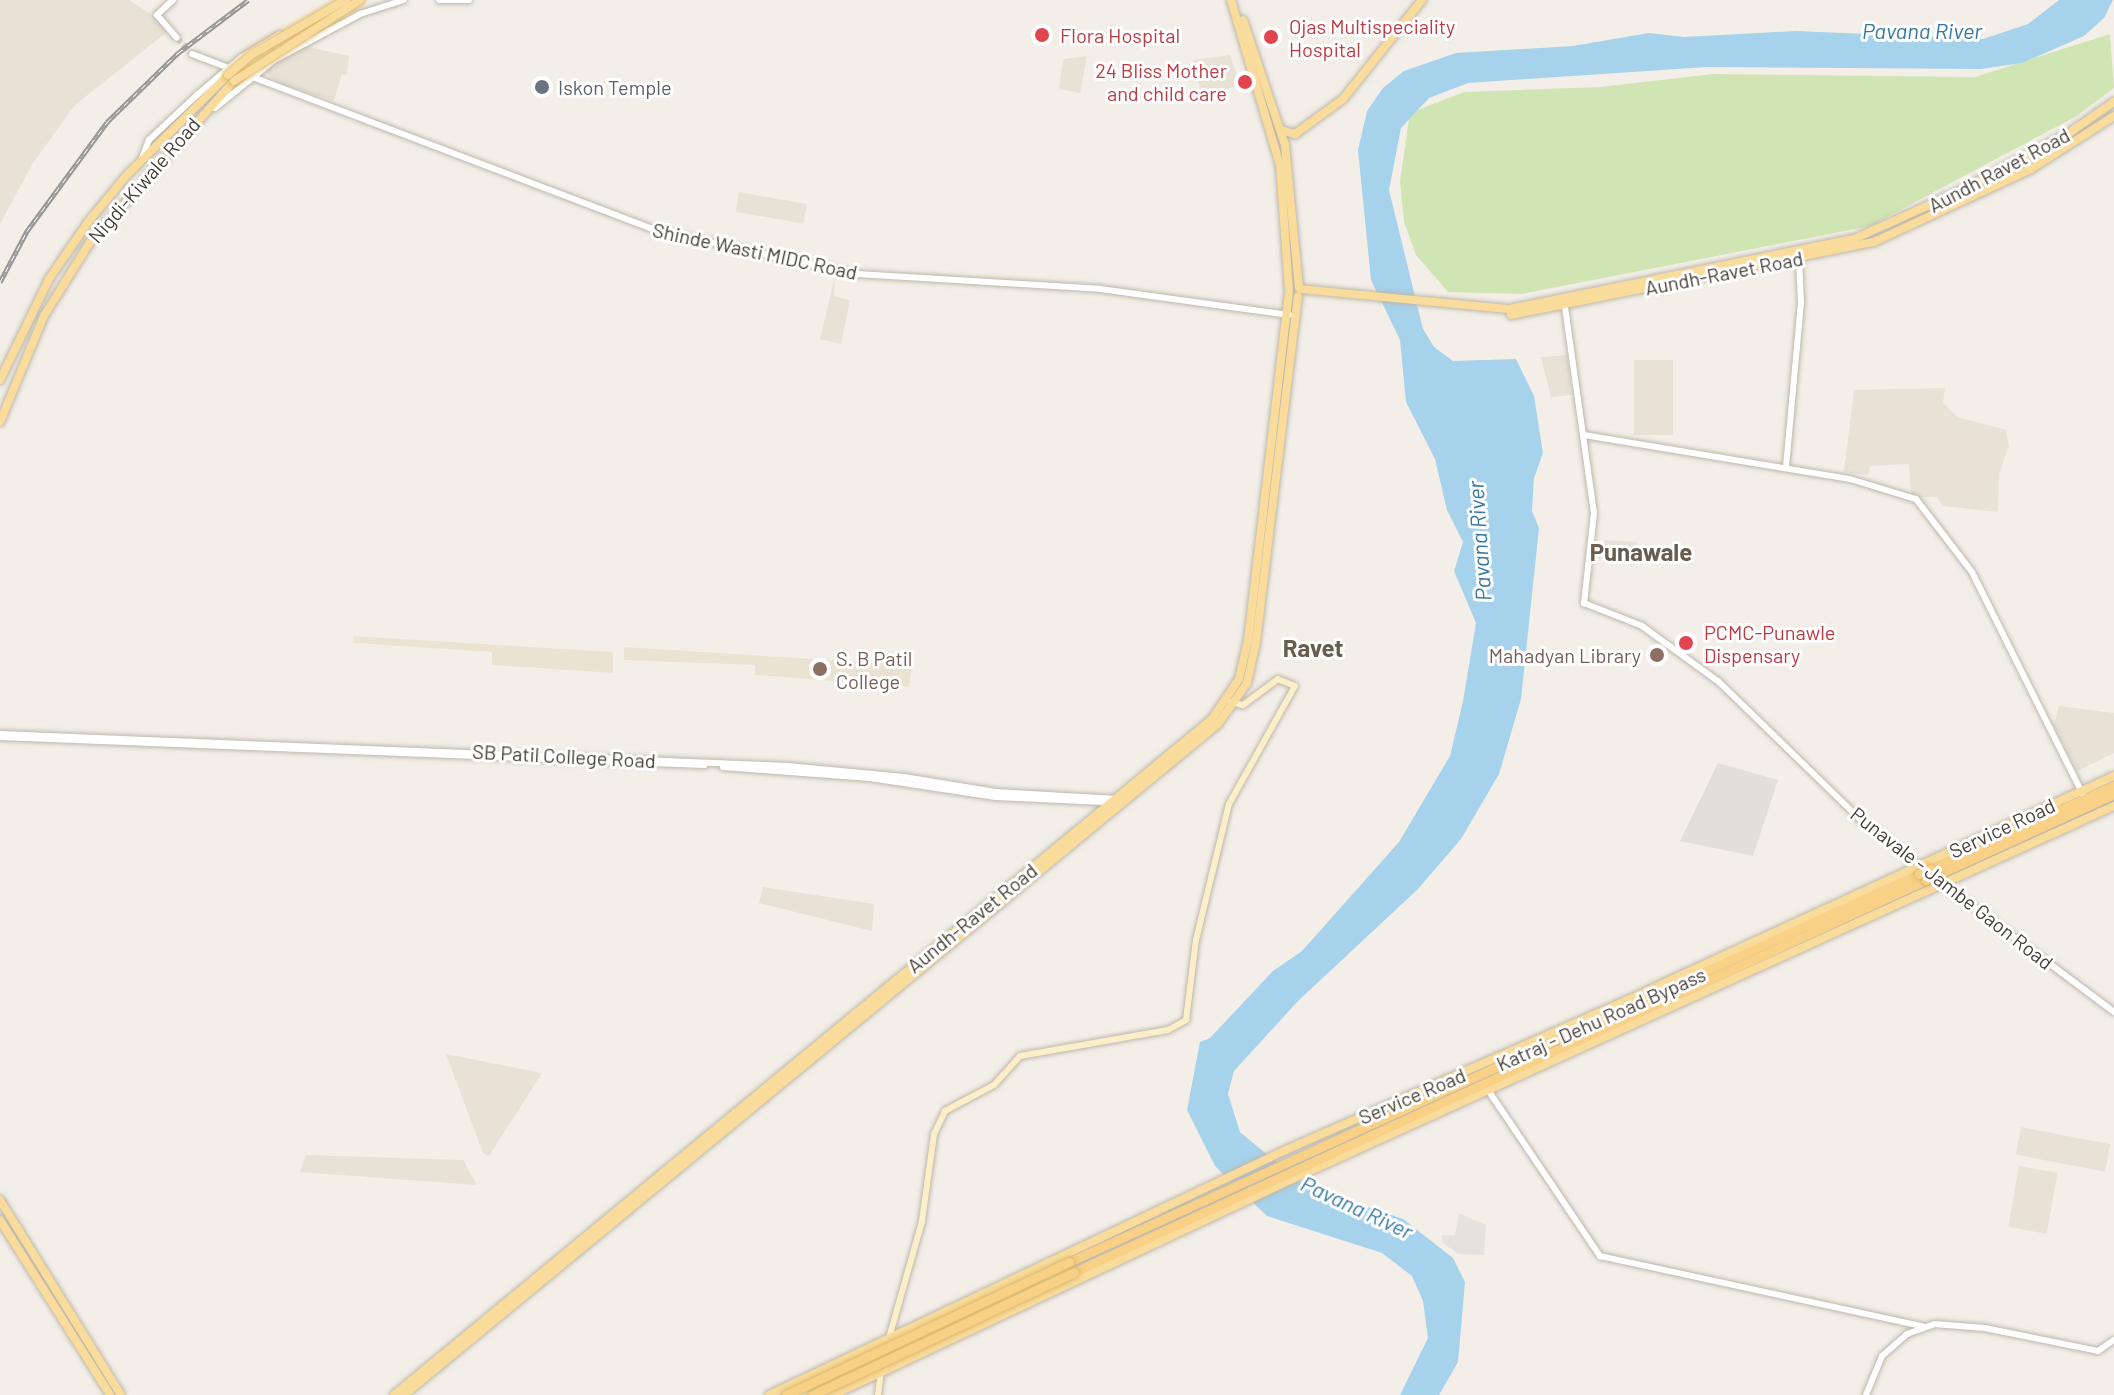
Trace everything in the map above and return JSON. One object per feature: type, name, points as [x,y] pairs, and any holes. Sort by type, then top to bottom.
[{"type":"highway","name":"Katraj - Dehu Road Bypass","points":[[1934,872],[2083,794],[2114,785]]},
{"type":"highway","name":"Katraj - Dehu Road Bypass","points":[[1069,1269],[1087,1254],[1226,1194],[1921,873],[1934,872],[2114,794]]},
{"type":"highway","name":"Katraj - Dehu Road Bypass","points":[[1294,1162],[1646,1013],[1921,873]]},
{"type":"highway","name":"Katraj - Dehu Road Bypass","points":[[1069,1269],[1094,1263],[1226,1194]]},
{"type":"highway","points":[[786,1395],[1069,1269]]},
{"type":"highway","points":[[812,1395],[1069,1269]]},
{"type":"main road","name":"Nigdi-Kiwale Road","points":[[0,422],[20,365],[61,286],[196,112],[243,60],[346,0]]},
{"type":"main road","name":"Nigdi-Kiwale Road","points":[[0,380],[49,279],[89,221],[140,163],[255,64],[360,0]]},
{"type":"main road","points":[[1276,153],[1366,74],[1422,0]]},
{"type":"main road","points":[[1234,1],[1275,127],[1286,147],[1296,292]]},
{"type":"main road","name":"Aundh Ravet Road","points":[[1881,235],[2069,133],[2114,102]]},
{"type":"main road","name":"Aundh Ravet Road","points":[[1881,235],[2031,169],[2114,116]]},
{"type":"main road","points":[[1275,127],[1293,134],[1310,125]]},
{"type":"main road","points":[[1275,127],[1296,292]]},
{"type":"main road","name":"Aundh-Ravet Road","points":[[1564,301],[1799,258],[1881,235]]},
{"type":"main road","name":"Aundh-Ravet Road","points":[[1564,301],[1881,235]]},
{"type":"main road","points":[[1296,292],[1519,310],[1564,301]]},
{"type":"main road","name":"Aundh-Ravet Road","points":[[404,1395],[1114,809],[1229,702],[1239,679],[1248,641],[1296,292]]},
{"type":"main road","points":[[878,1395],[888,1340],[895,1327],[922,1221],[934,1134],[945,1111],[994,1085],[1020,1056],[1168,1030],[1186,1020],[1196,940],[1229,804],[1294,697],[1295,686],[1278,679],[1243,705],[1229,702]]},
{"type":"main road","name":"Service Road","points":[[1921,873],[2114,776]]},
{"type":"main road","name":"Service Road","points":[[1069,1269],[1294,1162],[1490,1093],[1646,1013],[1944,885],[2114,806]]},
{"type":"main road","name":"Aundh-Ravet Road","points":[[394,1395],[1114,809]]},
{"type":"main road","name":"Service Road","points":[[1069,1269],[1226,1194]]},
{"type":"main road","points":[[0,1200],[121,1395]]},
{"type":"main road","points":[[0,1220],[110,1395]]},
{"type":"main road","points":[[769,1395],[888,1340],[1069,1269]]},
{"type":"main road","points":[[833,1395],[1069,1269]]},
{"type":"street","points":[[173,0],[157,15],[177,38]]},
{"type":"street","points":[[140,163],[149,140],[225,70],[339,0]]},
{"type":"street","points":[[145,175],[161,166],[248,78],[360,14],[404,0]]},
{"type":"street","points":[[439,0],[469,0]]},
{"type":"street","name":"Shinde Wasti MIDC Road","points":[[192,54],[225,70],[659,231],[857,274],[1100,289],[1292,315]]},
{"type":"street","points":[[1786,467],[1801,302],[1799,258]]},
{"type":"street","name":"Punavale - Jambe Gaon Road","points":[[1564,301],[1595,535],[1584,603],[1642,626],[1719,682],[1861,820],[1921,873],[1944,885],[2114,1012]]},
{"type":"street","points":[[1584,435],[1861,481],[1916,499],[1972,572],[2083,794]]},
{"type":"street","name":"SB Patil College Road","points":[[0,736],[860,772],[996,792],[1122,802]]},
{"type":"street","name":"SB Patil College Road","points":[[690,764],[870,778],[996,797],[1114,809]]},
{"type":"street","points":[[1490,1093],[1600,1256],[1922,1326],[1949,1323],[2098,1351],[2114,1340]]},
{"type":"street","points":[[1866,1395],[1882,1356],[1922,1326]]},
{"type":"shaded area","points":[[0,0],[129,0],[172,28],[75,105],[33,163],[0,224]]},
{"type":"shaded area","points":[[304,46],[349,56],[347,75],[342,74],[334,101],[277,83],[264,70]]},
{"type":"shaded area","points":[[1230,55],[1241,86],[1201,93],[1193,60]]},
{"type":"shaded area","points":[[1087,56],[1080,93],[1059,89],[1063,59]]},
{"type":"shaded area","points":[[739,192],[807,204],[803,224],[736,212]]},
{"type":"shaded area","points":[[835,276],[834,296],[850,300],[841,344],[820,339]]},
{"type":"shaded area","points":[[1567,355],[1571,395],[1551,397],[1541,357]]},
{"type":"shaded area","points":[[1634,360],[1673,360],[1673,435],[1634,435]]},
{"type":"shaded area","points":[[1945,388],[1943,403],[1957,417],[2006,430],[2009,446],[1999,473],[1998,512],[1943,506],[1937,497],[1916,497],[1911,494],[1909,464],[1870,466],[1868,475],[1844,472],[1854,390]]},
{"type":"shaded area","points":[[1605,540],[1637,542],[1636,553],[1646,557],[1640,556],[1638,565],[1595,558]]},
{"type":"shaded area","points":[[354,636],[613,652],[613,673],[492,665],[492,652],[354,643]]},
{"type":"shaded area","points":[[624,647],[911,665],[911,673],[909,687],[755,675],[755,665],[624,660]]},
{"type":"shaded area","points":[[2059,706],[2114,713],[2114,753],[2077,771],[2054,725]]},
{"type":"shaded area","points":[[1718,763],[1778,780],[1753,856],[1680,841]]},
{"type":"shaded area","points":[[763,887],[874,904],[872,931],[759,903]]},
{"type":"shaded area","points":[[446,1054],[542,1073],[489,1156],[483,1153]]},
{"type":"shaded area","points":[[2021,1127],[2110,1144],[2105,1172],[2016,1154]]},
{"type":"shaded area","points":[[306,1155],[463,1160],[477,1185],[300,1172]]},
{"type":"shaded area","points":[[2019,1166],[2057,1173],[2047,1234],[2008,1227]]},
{"type":"shaded area","points":[[1459,1213],[1486,1225],[1484,1255],[1458,1254],[1443,1243],[1441,1235],[1455,1235]]},
{"type":"green space","points":[[2110,34],[2114,88],[2075,117],[1870,226],[1522,294],[1448,292],[1416,255],[1404,222],[1400,181],[1410,113],[1464,92],[1600,87],[1713,74],[1975,77]]},
{"type":"water","name":"Pavana River","points":[[2059,0],[2113,0],[2104,18],[2084,36],[2022,63],[1981,69],[1707,67],[1468,83],[1429,98],[1401,128],[1389,190],[1423,329],[1434,347],[1453,361],[1516,359],[1534,396],[1543,453],[1534,478],[1532,511],[1539,528],[1521,699],[1499,774],[1461,839],[1418,889],[1298,1001],[1234,1071],[1228,1094],[1240,1132],[1304,1185],[1403,1219],[1453,1258],[1465,1282],[1458,1362],[1439,1395],[1400,1395],[1428,1338],[1423,1301],[1412,1276],[1382,1253],[1267,1216],[1215,1166],[1187,1110],[1200,1042],[1210,1038],[1273,971],[1302,951],[1399,842],[1450,756],[1463,701],[1476,623],[1454,571],[1463,542],[1447,510],[1435,459],[1406,402],[1400,340],[1371,280],[1358,150],[1367,111],[1383,88],[1404,71],[1456,53],[1573,46],[1649,33],[1684,37],[1796,31],[1983,39],[2028,24]]},
{"type":"tunnel","points":[[177,38],[192,54]]},
{"type":"railway","points":[[0,282],[27,231],[107,122],[178,53],[248,0]]},
{"type":"place","name":"Flora Hospital","points":[[1042,35]]},
{"type":"place","name":"Ojas Multispeciality Hospital","points":[[1271,37]]},
{"type":"place","name":"24 Bliss Mother and child care","points":[[1245,82]]},
{"type":"place","name":"Iskon Temple","points":[[542,87]]},
{"type":"place","name":"PCMC-Punawle Dispensary","points":[[1686,643]]},
{"type":"place","name":"Mahadyan Library","points":[[1657,655]]},
{"type":"place","name":"S. B Patil College","points":[[820,669]]},
{"type":"district","name":"Punawale","points":[[1641,552]]},
{"type":"district","name":"Ravet","points":[[1313,648]]}]
